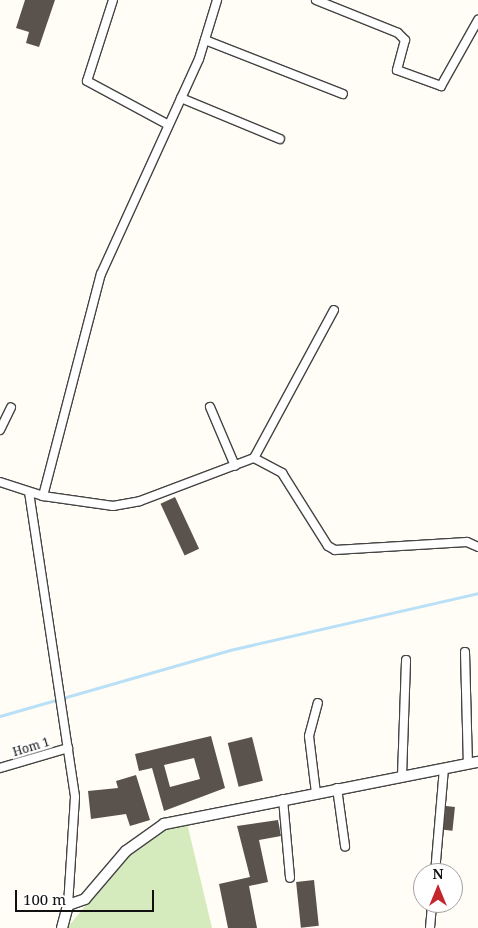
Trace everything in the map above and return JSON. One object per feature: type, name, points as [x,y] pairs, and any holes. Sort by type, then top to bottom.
[{"type":"street","points":[[113,0],[87,81],[167,124]]},
{"type":"street","points":[[43,496],[101,274],[167,124],[181,98],[205,40],[217,0]]},
{"type":"street","points":[[316,0],[398,33],[405,40],[398,70],[441,86],[478,20]]},
{"type":"street","points":[[205,40],[343,94]]},
{"type":"street","points":[[181,98],[280,139]]},
{"type":"street","points":[[0,482],[43,496],[113,506],[140,501],[254,458],[334,310]]},
{"type":"street","points":[[0,430],[11,407]]},
{"type":"street","points":[[210,407],[235,466]]},
{"type":"street","points":[[254,458],[282,474],[328,546],[335,550],[467,542],[478,547]]},
{"type":"street","points":[[29,492],[75,806],[68,905],[62,928]]},
{"type":"street","points":[[68,905],[85,899],[126,851],[164,824],[337,788],[473,763],[465,652]]},
{"type":"street","points":[[402,776],[406,660]]},
{"type":"street","points":[[316,793],[309,736],[318,703]]},
{"type":"street","name":"Hom 1","points":[[0,768],[68,748]]},
{"type":"street","points":[[436,863],[444,768]]},
{"type":"street","points":[[337,788],[345,846]]},
{"type":"street","points":[[283,799],[290,878]]},
{"type":"street","points":[[430,928],[431,913]]},
{"type":"green space","points":[[187,823],[212,928],[67,928],[129,853],[164,828]]},
{"type":"building","points":[[25,0],[55,0],[39,47],[26,43],[29,32],[16,28]]},
{"type":"building","points":[[175,497],[199,549],[185,555],[160,504]]},
{"type":"building","points":[[211,736],[225,788],[164,811],[152,768],[139,771],[135,754]],"holes":[[[194,758],[200,779],[170,787],[164,765]]]},
{"type":"building","points":[[252,737],[263,781],[239,787],[228,743]]},
{"type":"building","points":[[136,775],[150,820],[130,826],[126,814],[91,819],[88,791],[118,788],[116,781]]},
{"type":"building","points":[[446,806],[455,807],[452,831],[443,830]]},
{"type":"building","points":[[278,820],[281,836],[259,840],[268,882],[249,886],[257,928],[228,928],[219,884],[250,877],[237,826]]},
{"type":"building","points":[[314,880],[319,926],[301,928],[296,882]]},
{"type":"waterway","points":[[0,716],[230,650],[478,593]]}]
